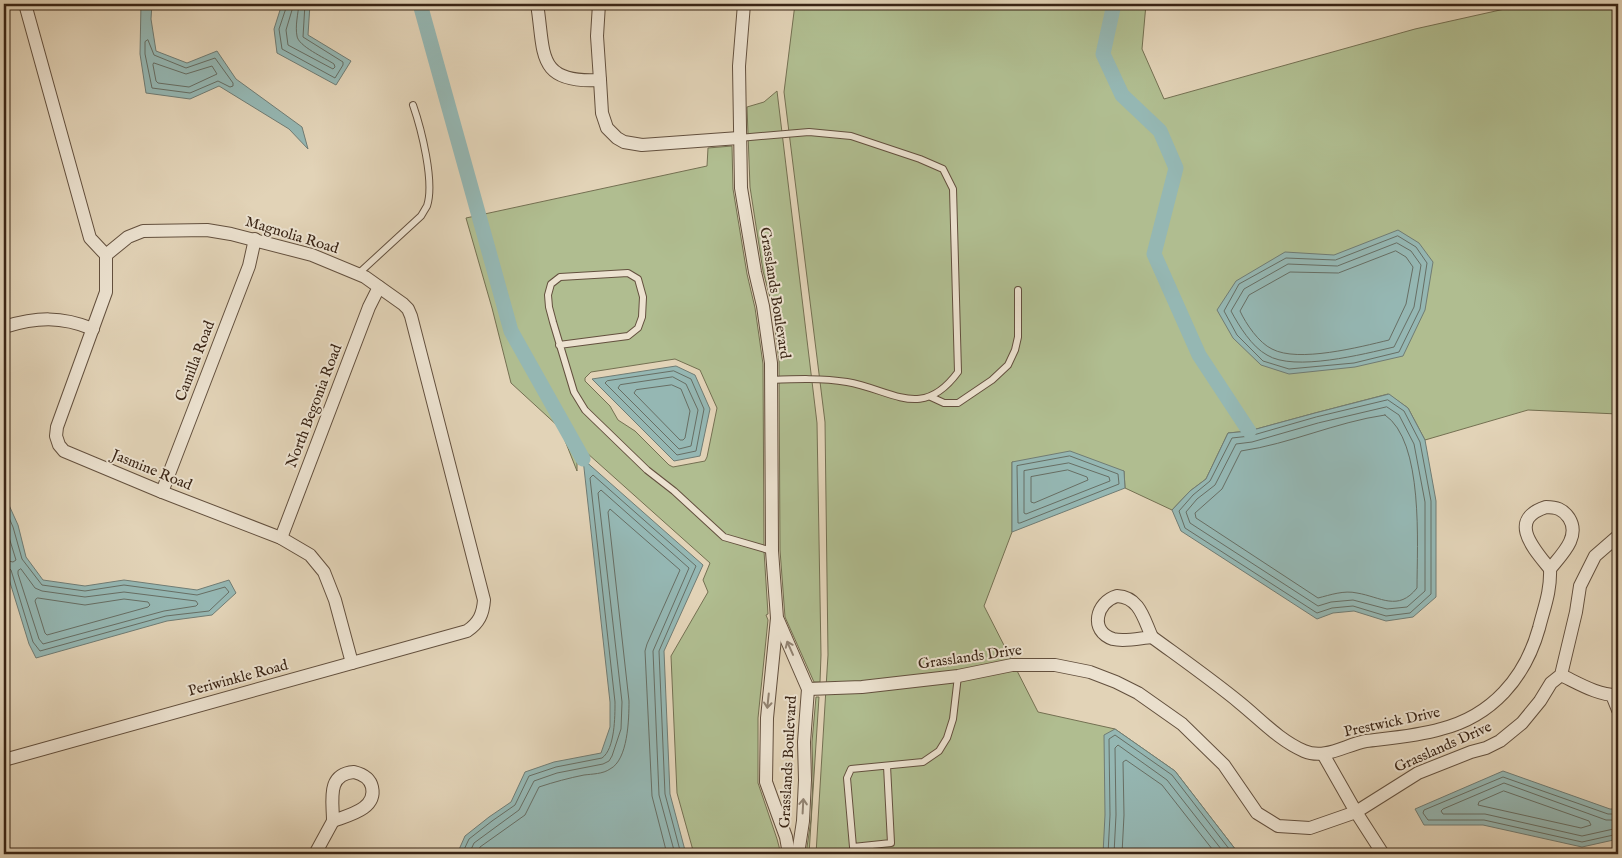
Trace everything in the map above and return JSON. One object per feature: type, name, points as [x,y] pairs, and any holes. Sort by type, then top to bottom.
[{"type":"street","points":[[25,4],[90,238],[106,255]]},
{"type":"street","points":[[537,4],[544,56],[548,64],[559,75],[568,79],[583,81],[600,80]]},
{"type":"street","points":[[599,4],[597,36],[602,113],[607,128],[617,138],[624,142],[642,145],[739,138]]},
{"type":"street","name":"Grasslands Boulevard","points":[[744,4],[739,66],[741,188],[755,272],[763,306],[771,363],[772,551],[776,618],[767,718],[766,782],[786,836],[789,854]]},
{"type":"street","name":"Magnolia Road","points":[[106,255],[128,237],[143,231],[207,230],[255,239],[312,255],[358,274],[403,304],[411,316],[484,600],[484,610],[478,621]]},
{"type":"street","name":"Camilla Road","points":[[162,492],[248,266],[255,239]]},
{"type":"street","name":"Jasmine Road","points":[[106,255],[106,292],[58,427],[56,436],[59,445],[64,452],[281,538],[310,554],[324,572],[336,600],[352,663]]},
{"type":"street","name":"North Begonia Road","points":[[281,538],[369,307],[379,287]]},
{"type":"street","points":[[4,327],[22,321],[60,319],[93,329]]},
{"type":"street","points":[[1546,507],[1561,510],[1571,521],[1573,529],[1569,544],[1550,569],[1529,542],[1526,528],[1532,514],[1538,509],[1546,507]]},
{"type":"street","name":"Grasslands Drive","points":[[808,689],[862,687],[958,676],[1012,665],[1055,665],[1090,672],[1138,693],[1182,724],[1224,765],[1257,813],[1278,826],[1310,828],[1356,812],[1418,773],[1486,748],[1500,741],[1522,723],[1540,701],[1550,683],[1561,675],[1576,612],[1580,586],[1595,556],[1618,536]]},
{"type":"street","name":"Prestwick Drive","points":[[1152,638],[1239,702],[1282,740],[1305,752],[1322,754],[1362,742],[1442,729],[1474,716],[1500,696],[1514,681],[1528,659],[1551,585],[1550,569]]},
{"type":"street","points":[[1117,596],[1131,599],[1140,609],[1152,638],[1120,640],[1106,635],[1098,622],[1100,608],[1104,602],[1117,596]]},
{"type":"street","name":"Grasslands Boulevard","points":[[776,618],[808,689],[804,742],[803,821],[798,854]]},
{"type":"street","name":"Periwinkle Road","points":[[4,760],[467,631],[478,621]]},
{"type":"street","points":[[1561,675],[1584,686],[1615,695],[1618,710]]},
{"type":"street","points":[[1322,754],[1383,854]]},
{"type":"street","points":[[314,854],[333,821]]},
{"type":"lane","points":[[358,274],[421,216],[427,205],[429,188],[427,166],[420,126],[413,105]]},
{"type":"lane","points":[[739,138],[808,132],[851,136],[920,159],[942,169],[953,189],[958,372],[947,387],[931,397],[906,399],[848,382],[801,378],[771,380]]},
{"type":"lane","points":[[559,345],[628,336],[638,328],[642,317],[643,297],[638,279],[628,273],[560,277],[550,284],[548,295],[549,307],[559,345],[574,392],[584,410],[647,470],[674,491],[724,537],[772,551]]},
{"type":"lane","points":[[931,397],[944,403],[958,403],[992,380],[1008,365],[1015,350],[1018,336],[1018,290]]},
{"type":"lane","points":[[887,766],[891,843],[853,847],[847,778],[851,769],[923,762],[939,752],[948,738],[953,719],[958,676]]},
{"type":"green space","points":[[795,4],[1146,4],[1142,49],[1164,99],[1415,29],[1527,4],[1618,4],[1618,414],[1528,410],[1425,440],[1408,408],[1388,394],[1249,431],[1228,433],[1206,479],[1190,491],[1172,510],[1125,488],[1124,471],[1012,462],[1012,532],[984,606],[1038,712],[1115,729],[1175,771],[1239,854],[816,854],[828,655],[825,422],[784,92]]},
{"type":"green space","points":[[777,91],[817,423],[820,682],[814,682],[785,617],[780,550],[779,361],[772,305],[763,271],[750,187],[747,107],[764,102]]},
{"type":"green space","points":[[732,146],[733,189],[747,274],[755,308],[763,364],[764,551],[768,614],[766,615],[768,620],[758,718],[758,783],[781,854],[694,854],[677,793],[671,656],[708,592],[703,580],[710,563],[587,453],[577,456],[577,471],[560,428],[511,383],[466,218],[707,166],[708,148]],"holes":[[[675,359],[700,370],[717,408],[707,457],[705,461],[673,467],[635,431],[618,420],[610,406],[585,381],[585,378],[591,372]]]},
{"type":"green space","points":[[816,697],[819,697],[809,854],[806,854],[811,820],[812,742]]},
{"type":"water","points":[[141,4],[152,4],[151,19],[156,51],[187,63],[217,51],[236,79],[302,127],[308,149],[289,129],[219,86],[190,99],[146,93],[140,54]]},
{"type":"water","points":[[281,4],[310,4],[308,35],[351,61],[336,85],[277,53],[274,29]]},
{"type":"water","points":[[1398,230],[1419,243],[1433,262],[1425,310],[1403,356],[1355,367],[1289,374],[1261,365],[1233,338],[1217,310],[1236,281],[1285,252],[1334,255]]},
{"type":"water","points":[[676,366],[695,375],[710,409],[700,456],[674,461],[592,379]]},
{"type":"water","points":[[1389,394],[1408,408],[1425,440],[1436,501],[1436,597],[1413,617],[1386,621],[1354,611],[1333,613],[1317,619],[1181,531],[1172,510],[1190,491],[1206,479],[1228,433],[1249,431]]},
{"type":"water","points":[[1070,451],[1124,471],[1125,488],[1012,532],[1012,462]]},
{"type":"water","points":[[583,459],[703,565],[664,651],[670,794],[686,854],[457,854],[465,836],[511,802],[525,772],[554,762],[601,753],[610,727],[610,702]]},
{"type":"water","points":[[4,494],[18,525],[26,557],[43,580],[85,586],[124,580],[197,590],[229,580],[236,593],[212,615],[167,621],[36,658],[29,644],[4,563]]},
{"type":"water","points":[[1115,729],[1175,771],[1239,854],[1103,854],[1105,815],[1104,735]]},
{"type":"water","points":[[1503,771],[1610,809],[1618,809],[1618,839],[1582,847],[1483,825],[1424,825],[1415,809]]},
{"type":"waterway","points":[[420,4],[511,331],[583,459]]},
{"type":"waterway","points":[[1114,4],[1103,54],[1122,95],[1160,131],[1176,168],[1154,254],[1199,355],[1249,431]]}]
